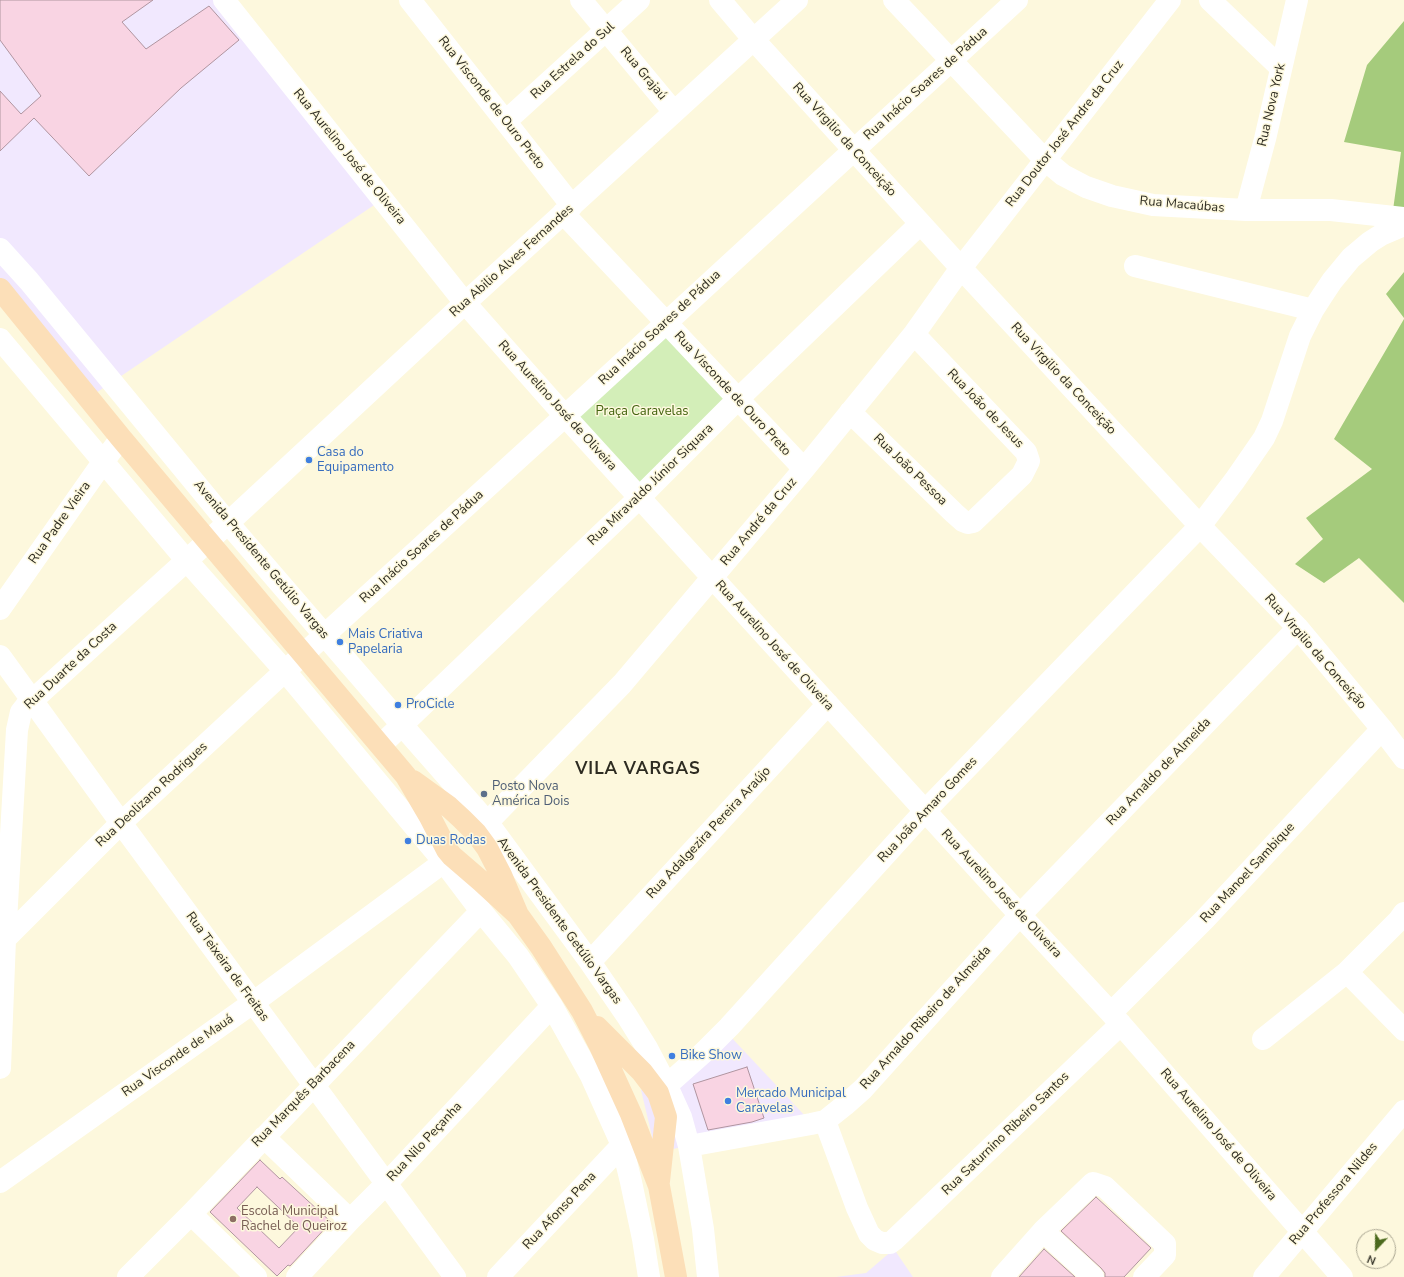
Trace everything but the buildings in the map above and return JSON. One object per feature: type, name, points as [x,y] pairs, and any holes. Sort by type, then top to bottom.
[{"type":"main road","name":"Avenida Presidente Getúlio Vargas","points":[[1,291],[121,438],[406,776],[430,816],[451,856],[518,915]]},
{"type":"main road","name":"Avenida Presidente Getúlio Vargas","points":[[406,776],[476,825],[501,875],[518,915],[541,947],[582,1011],[618,1085],[659,1186],[676,1277]]},
{"type":"main road","points":[[476,825],[454,822],[449,826],[451,856],[479,866],[490,853]]},
{"type":"main road","name":"Avenida Presidente Getúlio Vargas","points":[[582,1011],[642,1072],[662,1089],[666,1117],[659,1186]]},
{"type":"main road","points":[[618,1085],[630,1075],[642,1072]]},
{"type":"main road","points":[[637,1130],[651,1130],[658,1127],[666,1117]]},
{"type":"street","name":"Rua Aurelino José de Oliveira","points":[[224,0],[465,303],[565,416],[1020,915],[1116,1018],[1342,1277]]},
{"type":"street","name":"Rua Visconde de Ouro Preto","points":[[410,0],[506,121],[568,210],[665,323],[804,469]]},
{"type":"street","name":"Rua Grajaú","points":[[581,0],[674,112]]},
{"type":"street","name":"Rua Estrela do Sul","points":[[506,121],[639,0]]},
{"type":"street","name":"Rua Virgilio da Conceição","points":[[720,0],[753,39],[960,268],[1200,526],[1298,628],[1404,758]]},
{"type":"street","name":"Rua Abilio Alves Fernandes","points":[[209,541],[465,303],[797,0]]},
{"type":"street","name":"Rua Macaúbas","points":[[894,0],[1045,160],[1064,175],[1086,187],[1112,196],[1153,205],[1246,210],[1331,210],[1404,218]]},
{"type":"street","name":"Rua Inácio Soares de Pádua","points":[[303,655],[1017,0]]},
{"type":"street","name":"Rua Doutor José Andre da Cruz","points":[[960,268],[1170,0]]},
{"type":"street","points":[[1210,0],[1281,68]]},
{"type":"street","name":"Rua Nova York","points":[[1246,210],[1265,139],[1297,0]]},
{"type":"street","name":"Rua Miravaldo Júnior Siquara","points":[[381,745],[640,497],[738,399],[920,224]]},
{"type":"street","name":"Rua João Amaro Gomes","points":[[662,1089],[703,1053],[729,1027],[925,811],[1200,526],[1251,459],[1264,438],[1272,421],[1300,336],[1313,310],[1332,281],[1351,258],[1370,242],[1404,225]]},
{"type":"street","name":"Avenida Presidente Getúlio Vargas","points":[[0,249],[228,523],[402,725],[476,825],[590,962],[628,1016],[647,1048],[662,1089],[681,1117],[689,1146],[703,1229],[708,1277]]},
{"type":"street","points":[[1135,266],[1313,310]]},
{"type":"street","name":"Rua André da Cruz","points":[[476,825],[622,684],[804,469],[914,334],[960,268]]},
{"type":"street","points":[[1,291],[22,274]]},
{"type":"street","name":"Rua João de Jesus","points":[[914,334],[1026,452],[1029,461],[1022,475],[973,522]]},
{"type":"street","name":"Avenida Presidente Getúlio Vargas","points":[[0,339],[187,561],[451,856],[481,911],[518,956],[552,1006],[591,1076],[622,1145],[642,1231],[649,1277]]},
{"type":"street","name":"Rua João Pessoa","points":[[850,412],[958,517],[968,523],[973,522]]},
{"type":"street","name":"Rua Padre Vieira","points":[[0,609],[121,438]]},
{"type":"street","name":"Rua Duarte da Costa","points":[[0,1068],[2,939],[17,730],[21,712],[31,700],[209,541]]},
{"type":"street","name":"Rua Arnaldo de Almeida","points":[[1020,915],[1298,628]]},
{"type":"street","name":"Rua Deolizano Rodrigues","points":[[2,939],[121,823],[303,655]]},
{"type":"street","name":"Rua Teixeira de Freitas","points":[[0,656],[455,1277]]},
{"type":"street","name":"Rua Adalgezira Pereira Araújo","points":[[590,962],[828,704]]},
{"type":"street","name":"Rua Manoel Sambique","points":[[1116,1018],[1205,919],[1382,730]]},
{"type":"street","name":"Rua Visconde de Mauá","points":[[0,1182],[254,1002],[451,856]]},
{"type":"street","name":"Rua Marquês Barbacena","points":[[128,1277],[191,1214],[481,911]]},
{"type":"street","points":[[1263,1039],[1346,972],[1404,914]]},
{"type":"street","name":"Rua Arnaldo Ribeiro de Almeida","points":[[689,1146],[825,1121],[863,1089],[1020,915]]},
{"type":"street","points":[[1346,972],[1404,1030]]},
{"type":"street","name":"Rua Nilo Peçanha","points":[[297,1277],[552,1006]]},
{"type":"street","name":"Rua Saturnino Ribeiro Santos","points":[[825,1121],[857,1208],[869,1234],[875,1240],[882,1243],[890,1243],[1116,1018]]},
{"type":"street","name":"Rua Professora Nildes","points":[[1264,1277],[1404,1111]]},
{"type":"street","points":[[264,1137],[350,1220]]},
{"type":"street","name":"Rua Afonso Pena","points":[[498,1277],[622,1145]]},
{"type":"street","points":[[1002,1277],[1043,1232],[1093,1184],[1105,1187],[1165,1244],[1165,1255],[1144,1277]]},
{"type":"street","points":[[191,1214],[256,1277]]},
{"type":"street","points":[[1043,1232],[1093,1277]]},
{"type":"shaded area","points":[[0,0],[234,0],[389,195],[93,395],[0,284]]},
{"type":"shaded area","points":[[730,1036],[807,1118],[656,1153],[641,1090]]},
{"type":"shaded area","points":[[894,1249],[913,1277],[836,1277],[866,1273]]},
{"type":"green space","points":[[1404,21],[1404,211],[1393,210],[1401,152],[1344,142],[1367,65]]},
{"type":"green space","points":[[1404,272],[1404,318],[1386,294]]},
{"type":"green space","points":[[1404,319],[1404,603],[1359,558],[1324,583],[1295,564],[1323,539],[1306,518],[1372,469],[1334,439]]},
{"type":"green space","name":"Praça Caravelas","points":[[660,330],[725,400],[639,483],[573,410]]},
{"type":"place","name":"Casa do Equipamento","points":[[309,460]]},
{"type":"place","name":"Mais Criativa Papelaria","points":[[340,642]]},
{"type":"place","name":"ProCicle","points":[[398,705]]},
{"type":"place","name":"Posto Nova América Dois","points":[[484,794]]},
{"type":"place","name":"Duas Rodas","points":[[408,841]]},
{"type":"place","name":"Bike Show","points":[[672,1056]]},
{"type":"place","name":"Mercado Municipal Caravelas","points":[[728,1101]]},
{"type":"place","name":"Escola Municipal Rachel de Queiroz","points":[[233,1219]]},
{"type":"district","name":"VILA VARGAS","points":[[638,770]]}]
